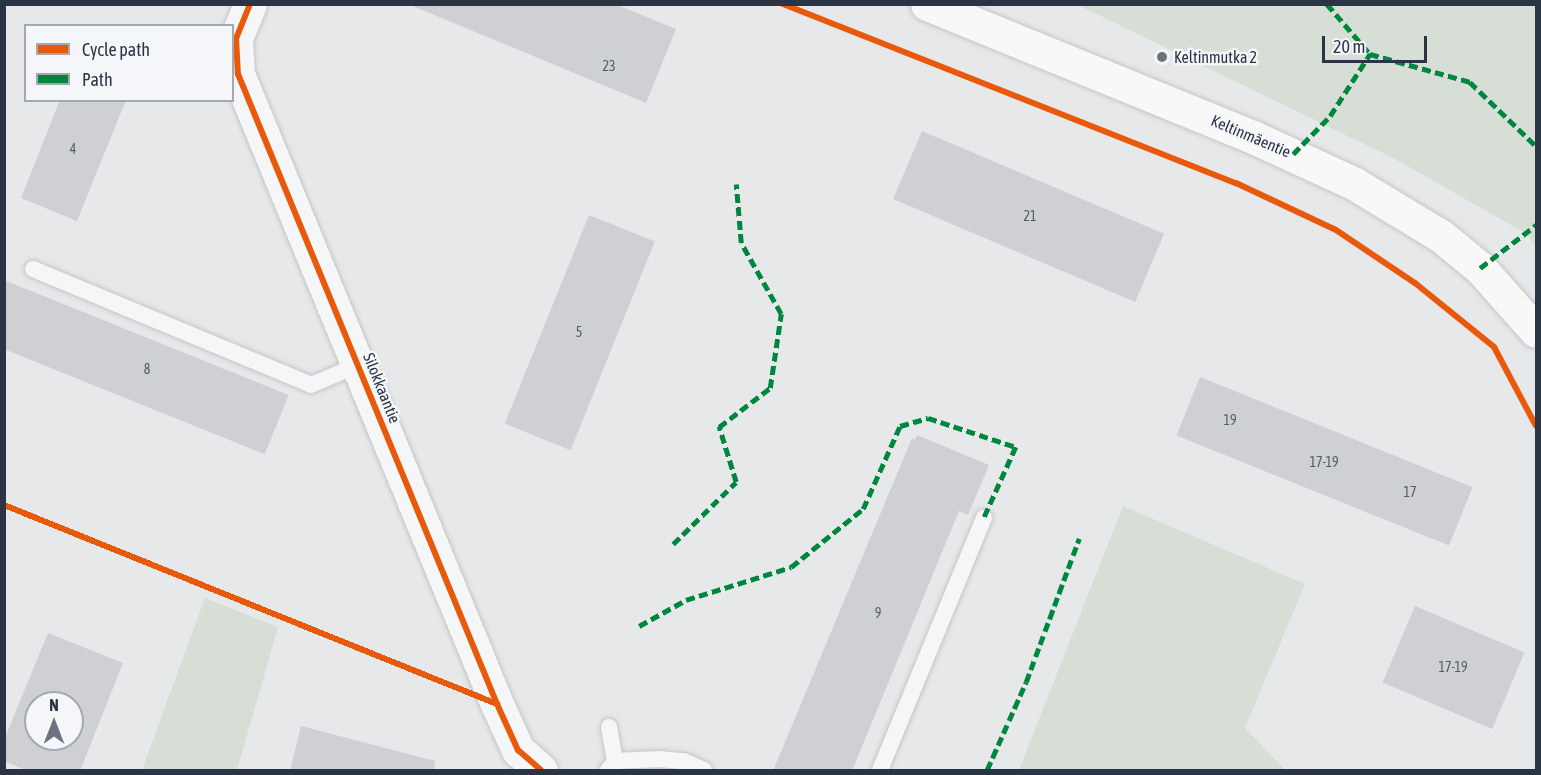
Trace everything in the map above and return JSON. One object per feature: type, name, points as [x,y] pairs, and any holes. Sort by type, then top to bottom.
[{"type":"main road","name":"Keltinmäentie","points":[[927,4],[1263,141],[1355,184],[1441,236],[1480,268],[1536,331]]},
{"type":"street","name":"Silokkaantie","points":[[250,4],[236,38],[238,74],[501,713],[518,750],[541,771]]},
{"type":"lane","points":[[33,270],[311,385],[358,365]]},
{"type":"lane","points":[[880,771],[984,518]]},
{"type":"lane","points":[[609,727],[612,766],[659,759],[684,761],[705,771]]},
{"type":"shaded area","points":[[1078,5],[1536,5],[1536,248],[1527,234],[1393,158]]},
{"type":"shaded area","points":[[1123,506],[1305,584],[1245,728],[1285,770],[1019,770]]},
{"type":"shaded area","points":[[205,598],[278,627],[237,770],[142,770]]},
{"type":"building","points":[[408,4],[615,4],[676,29],[646,103]]},
{"type":"building","points":[[59,102],[125,102],[77,221],[21,198]]},
{"type":"building","points":[[922,131],[1164,234],[1135,302],[893,199]]},
{"type":"building","points":[[589,215],[655,242],[571,450],[505,424]]},
{"type":"building","points":[[4,280],[289,395],[265,454],[4,349]]},
{"type":"building","points":[[1200,377],[1473,487],[1449,546],[1176,435]]},
{"type":"building","points":[[917,435],[989,465],[968,515],[959,511],[852,771],[773,771],[912,438],[915,440]]},
{"type":"building","points":[[1415,606],[1525,652],[1492,729],[1383,682]]},
{"type":"building","points":[[48,633],[123,663],[80,771],[28,771],[4,761],[4,740],[24,691],[24,751],[84,751],[84,691],[24,691]]},
{"type":"building","points":[[301,726],[435,761],[434,771],[290,771]]},
{"type":"marked path","points":[[1327,4],[1370,54],[1470,82],[1536,146]]},
{"type":"marked path","points":[[1293,154],[1330,116],[1370,54]]},
{"type":"marked path","points":[[673,544],[736,482],[719,427],[770,388],[781,314],[741,243],[736,184]]},
{"type":"marked path","points":[[1480,268],[1536,225]]},
{"type":"marked path","points":[[639,626],[686,600],[791,567],[863,509],[900,426],[928,418],[1016,447],[984,518]]},
{"type":"marked path","points":[[987,770],[1026,682],[1079,539]]},
{"type":"cycle path","points":[[250,4],[236,38],[238,74],[497,704],[518,750],[541,770]]},
{"type":"cycle path","points":[[783,4],[1236,183],[1336,230],[1415,283],[1494,347],[1536,426]]},
{"type":"cycle path","points":[[4,505],[497,704]]},
{"type":"place","name":"Keltinmutka 2","points":[[1162,57]]}]
